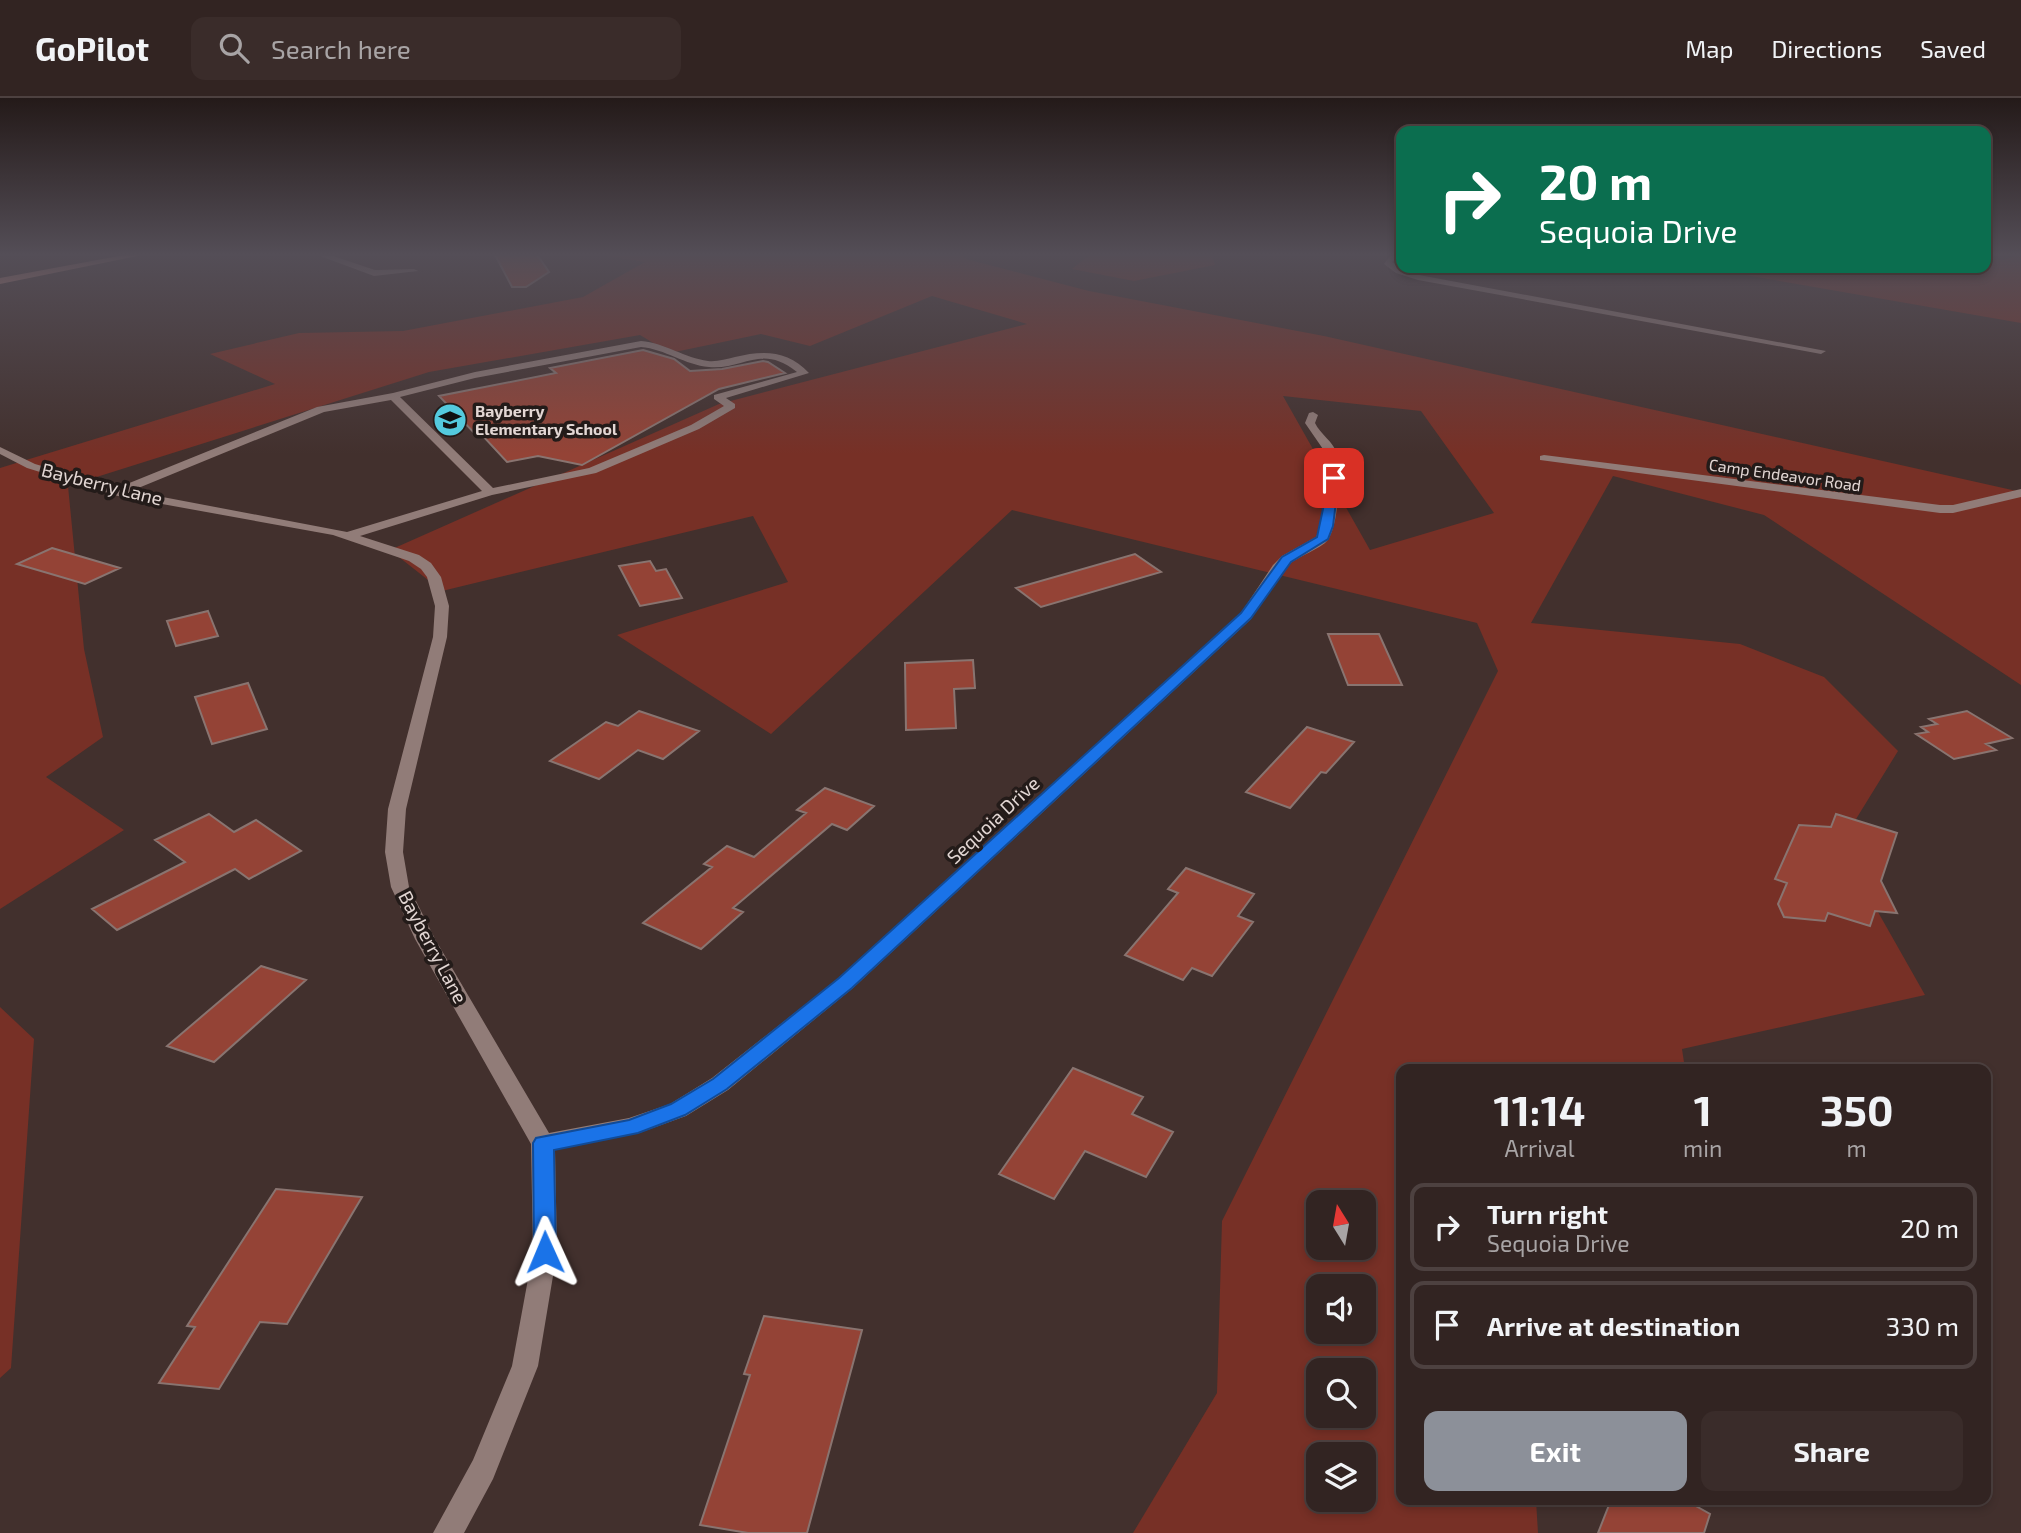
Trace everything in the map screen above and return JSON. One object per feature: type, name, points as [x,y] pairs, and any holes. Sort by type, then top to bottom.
[{"type":"street","points":[[1652,320],[1821,351]]},
{"type":"street","points":[[118,492],[321,409],[641,344],[658,344],[677,354],[714,364],[769,353],[780,355],[804,373],[718,397],[731,406],[695,427],[592,471],[491,492],[346,536]]},
{"type":"street","points":[[393,396],[491,492]]},
{"type":"street","name":"Sequoia Drive","points":[[543,1143],[631,1128],[678,1110],[720,1084],[846,983],[1246,616],[1278,568],[1287,559],[1322,539],[1327,526],[1334,478],[1331,451],[1312,430],[1310,422],[1313,415]]},
{"type":"street","name":"Bayberry Lane","points":[[0,450],[31,466],[118,492],[346,536],[414,558],[426,566],[434,577],[442,606],[440,637],[397,809],[394,852],[400,887],[425,939],[543,1143],[545,1252],[525,1366],[483,1469],[449,1533]]},
{"type":"street","name":"Camp Endeavor Road","points":[[1544,458],[1940,509],[1953,509],[2021,493]]},
{"type":"shaded area","points":[[461,320],[874,320],[810,346],[761,334],[670,353],[640,335],[429,372],[68,486],[84,649],[103,737],[46,777],[124,830],[0,909],[0,468],[275,384],[210,354],[299,333],[403,331]]},
{"type":"shaded area","points":[[1013,320],[1240,320],[1324,336],[2021,492],[2021,685],[1764,515],[1613,476],[1531,623],[1740,644],[1824,677],[1898,751],[1840,845],[1925,995],[1682,1049],[1684,1064],[1396,1064],[1396,1505],[1536,1505],[1538,1533],[1133,1533],[1217,1393],[1222,1221],[1498,671],[1477,623],[1012,510],[771,734],[617,635],[788,582],[753,516],[442,591],[390,550],[719,404],[1027,324]],"holes":[[[1283,396],[1421,411],[1494,513],[1370,550]]]},
{"type":"shaded area","points":[[0,1007],[34,1039],[11,1368],[0,1378]]},
{"type":"building","points":[[643,350],[674,359],[690,371],[722,369],[763,361],[785,373],[719,389],[582,465],[538,456],[507,462],[483,436],[478,437],[439,396],[556,373],[550,368]]},
{"type":"building","points":[[52,548],[120,568],[85,584],[17,564]]},
{"type":"building","points":[[1135,554],[1161,572],[1041,607],[1016,588]]},
{"type":"building","points":[[650,561],[656,571],[666,569],[682,598],[640,606],[619,566]]},
{"type":"building","points":[[208,611],[218,636],[176,646],[167,621]]},
{"type":"building","points":[[1328,634],[1379,634],[1402,685],[1348,685]]},
{"type":"building","points":[[973,660],[975,688],[954,689],[956,728],[906,730],[905,663]]},
{"type":"building","points":[[248,683],[267,729],[212,744],[195,697]]},
{"type":"building","points":[[639,711],[699,731],[663,759],[638,750],[599,779],[550,761],[606,722],[618,726]]},
{"type":"building","points":[[1967,711],[2012,738],[1986,744],[1996,750],[1954,759],[1916,734],[1928,732],[1921,727],[1937,724],[1929,719]]},
{"type":"building","points":[[1307,727],[1354,742],[1326,773],[1321,772],[1290,808],[1246,792]]},
{"type":"building","points":[[825,788],[874,806],[847,830],[832,824],[733,908],[743,912],[701,949],[643,923],[712,867],[704,864],[727,846],[754,857],[806,813],[797,810]]},
{"type":"building","points":[[209,814],[234,832],[256,820],[301,851],[249,879],[235,869],[117,930],[92,909],[185,862],[155,840]]},
{"type":"building","points":[[1836,814],[1897,833],[1881,881],[1897,913],[1875,911],[1870,926],[1828,913],[1825,921],[1784,917],[1778,904],[1787,883],[1775,879],[1799,825],[1831,827]]},
{"type":"building","points":[[1186,868],[1254,894],[1238,916],[1253,922],[1212,976],[1192,968],[1183,980],[1125,955],[1178,893],[1168,889]]},
{"type":"building","points":[[261,966],[306,980],[214,1062],[167,1046]]},
{"type":"building","points":[[1073,1068],[1143,1097],[1132,1114],[1173,1132],[1146,1177],[1085,1151],[1054,1199],[999,1174]]},
{"type":"building","points":[[276,1189],[362,1197],[287,1324],[260,1322],[219,1389],[159,1383],[195,1327],[187,1326]]},
{"type":"building","points":[[764,1316],[862,1330],[807,1533],[748,1533],[700,1525],[750,1375],[744,1374]]},
{"type":"building","points":[[1609,1505],[1694,1505],[1710,1514],[1704,1533],[1598,1533]]},
{"type":"place","name":"Bayberry Elementary School","points":[[450,420]]},
{"type":"route","points":[[545,1252],[543,1143],[631,1128],[678,1110],[720,1084],[846,983],[1246,616],[1287,559],[1322,539],[1327,526],[1334,478]]}]
